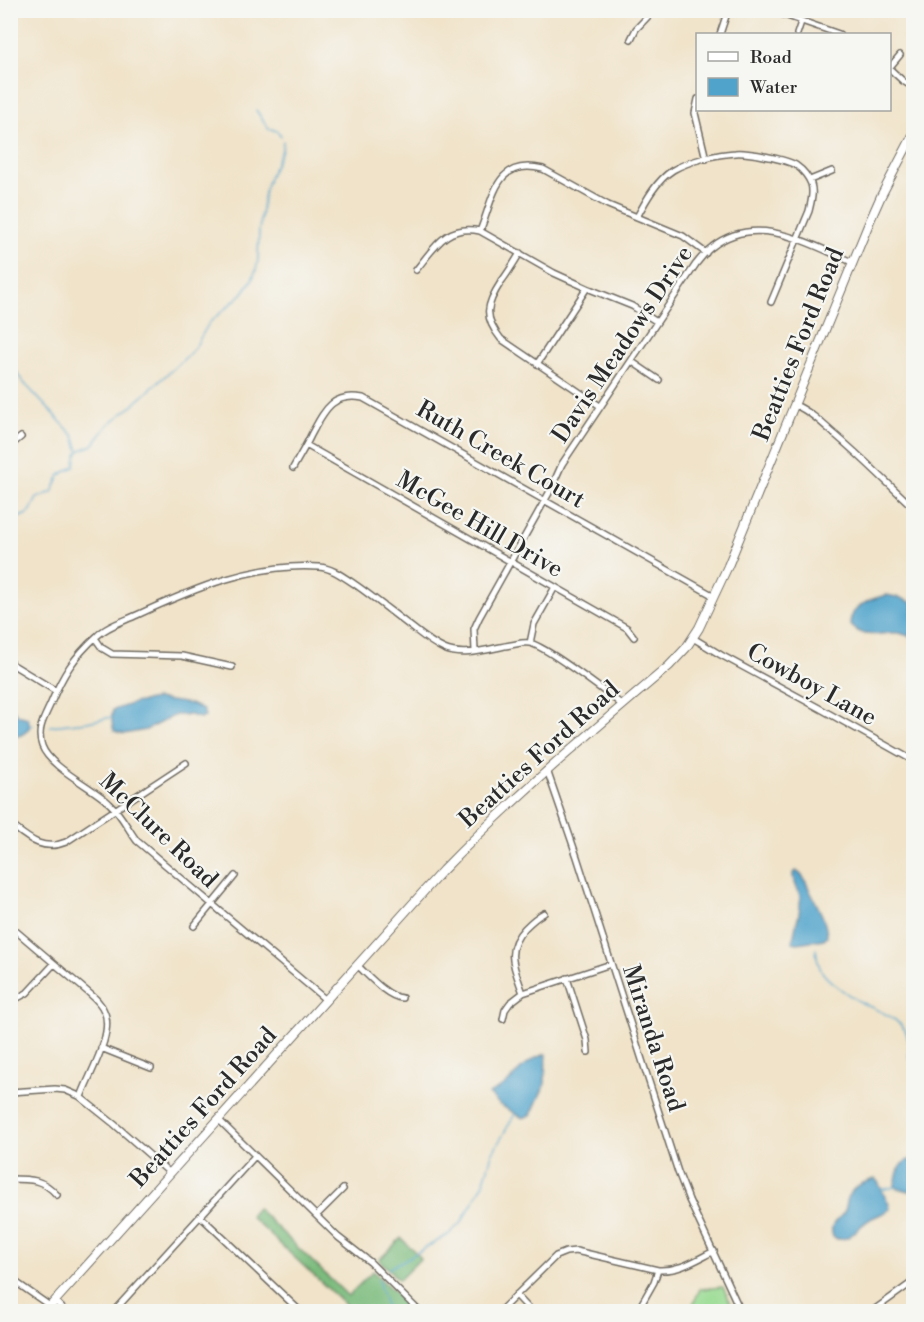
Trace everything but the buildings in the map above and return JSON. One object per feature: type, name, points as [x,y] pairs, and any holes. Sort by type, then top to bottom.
[{"type":"main road","name":"Beatties Ford Road","points":[[51,1308],[443,870],[547,770],[679,656],[693,638],[742,535],[880,198],[914,133]]},
{"type":"street","points":[[631,39],[636,29],[654,10]]},
{"type":"street","points":[[720,33],[728,10]]},
{"type":"street","points":[[770,10],[836,33]]},
{"type":"street","points":[[797,33],[801,21]]},
{"type":"street","points":[[891,67],[900,55]]},
{"type":"street","points":[[891,69],[914,88]]},
{"type":"street","points":[[696,108],[695,113],[706,159]]},
{"type":"street","points":[[637,217],[659,182],[671,171],[686,164],[733,153],[743,153],[784,160],[797,166],[810,180],[813,196],[809,211],[771,302]]},
{"type":"street","points":[[480,231],[499,181],[505,174],[523,166],[543,169],[608,205],[683,236],[706,253]]},
{"type":"street","points":[[810,180],[832,171]]},
{"type":"street","points":[[416,270],[448,234],[468,228],[480,231],[554,273],[632,306],[657,322]]},
{"type":"street","name":"Davis Meadows Drive","points":[[475,651],[476,624],[545,500],[562,464],[696,264],[706,253],[723,240],[757,231],[772,232],[797,239],[852,262]]},
{"type":"street","points":[[520,254],[489,304],[489,316],[493,329],[501,339],[600,406]]},
{"type":"street","points":[[537,364],[587,288]]},
{"type":"street","points":[[631,361],[659,380]]},
{"type":"street","name":"Ruth Creek Court","points":[[293,468],[321,416],[329,406],[345,398],[363,398],[714,596]]},
{"type":"street","points":[[795,405],[805,410],[844,442],[914,508]]},
{"type":"street","points":[[10,446],[21,436]]},
{"type":"street","name":"McGee Hill Drive","points":[[306,445],[627,628],[634,637]]},
{"type":"street","name":"McClure Road","points":[[326,1000],[137,841],[110,803],[47,756],[40,737],[42,724],[66,671],[74,659],[101,632],[189,592],[266,570],[284,568],[320,567],[332,570],[444,649],[455,652],[475,651],[530,643]]},
{"type":"street","points":[[555,587],[534,624],[530,643],[538,645],[622,705]]},
{"type":"street","points":[[95,638],[102,648],[111,654],[182,656],[232,667]]},
{"type":"street","name":"Cowboy Lane","points":[[693,638],[914,761]]},
{"type":"street","points":[[10,663],[56,691]]},
{"type":"street","points":[[10,824],[36,843],[59,845],[186,763]]},
{"type":"street","name":"Miranda Road","points":[[547,770],[678,1172],[741,1311]]},
{"type":"street","points":[[194,926],[235,876]]},
{"type":"street","points":[[523,993],[513,964],[514,943],[520,933],[544,913]]},
{"type":"street","points":[[10,926],[89,993],[104,1009],[108,1025],[81,1097]]},
{"type":"street","points":[[10,1002],[27,993],[54,964]]},
{"type":"street","points":[[503,1019],[510,1003],[523,993],[611,964]]},
{"type":"street","points":[[357,965],[388,993],[402,998]]},
{"type":"street","points":[[567,978],[587,1040],[588,1052]]},
{"type":"street","points":[[101,1048],[151,1068]]},
{"type":"street","points":[[10,1092],[55,1089],[65,1090],[81,1097],[170,1173]]},
{"type":"street","points":[[218,1119],[338,1237],[370,1262],[420,1311]]},
{"type":"street","points":[[113,1311],[255,1156]]},
{"type":"street","points":[[10,1179],[42,1182],[57,1195]]},
{"type":"street","points":[[316,1215],[343,1189]]},
{"type":"street","points":[[200,1216],[301,1311]]},
{"type":"street","points":[[499,1311],[556,1256],[566,1252],[576,1251],[658,1270],[671,1270],[714,1251]]},
{"type":"street","points":[[638,1311],[658,1270]]},
{"type":"street","points":[[10,1278],[51,1308],[66,1311]]},
{"type":"street","points":[[871,1311],[914,1281]]},
{"type":"street","points":[[516,1295],[532,1311]]},
{"type":"green space","points":[[257,1208],[348,1296],[373,1271],[413,1311],[352,1311],[250,1216]]},
{"type":"green space","points":[[401,1238],[421,1258],[399,1280],[379,1260]]},
{"type":"green space","points":[[723,1287],[734,1311],[690,1311],[700,1289]]},
{"type":"water","points":[[887,595],[913,603],[913,637],[899,633],[861,633],[850,624],[854,612],[863,604]]},
{"type":"water","points":[[156,699],[191,704],[203,710],[205,716],[200,718],[175,715],[146,730],[124,734],[114,731],[113,710]]},
{"type":"water","points":[[10,706],[18,715],[28,718],[30,726],[24,733],[11,737]]},
{"type":"water","points":[[796,871],[804,879],[821,912],[827,936],[824,939],[793,942],[800,903],[793,877]]},
{"type":"water","points":[[546,1054],[545,1084],[531,1115],[523,1118],[500,1105],[489,1094],[506,1084],[529,1062]]},
{"type":"water","points":[[913,1159],[913,1192],[894,1187],[901,1165]]},
{"type":"water","points":[[875,1179],[890,1209],[869,1220],[848,1237],[838,1239],[833,1237],[833,1225],[845,1210],[852,1190]]},
{"type":"waterway","points":[[256,110],[268,128],[277,131],[281,137]]},
{"type":"waterway","points":[[79,451],[93,445],[109,424],[185,358],[194,349],[209,323],[242,294],[252,280],[258,260],[264,194],[282,150],[283,141]]},
{"type":"waterway","points":[[10,263],[15,288],[11,328],[15,370],[24,383],[74,436],[79,451],[75,466],[60,475],[52,492],[37,498],[27,514],[10,521]]},
{"type":"waterway","points":[[50,726],[112,717]]},
{"type":"waterway","points":[[816,949],[818,962],[828,979],[852,997],[901,1025],[908,1036],[909,1058],[914,1061]]},
{"type":"waterway","points":[[388,1269],[448,1235],[461,1223],[483,1185],[492,1154],[515,1114]]},
{"type":"waterway","points":[[880,1190],[895,1187]]},
{"type":"waterway","points":[[378,1280],[388,1312]]}]
